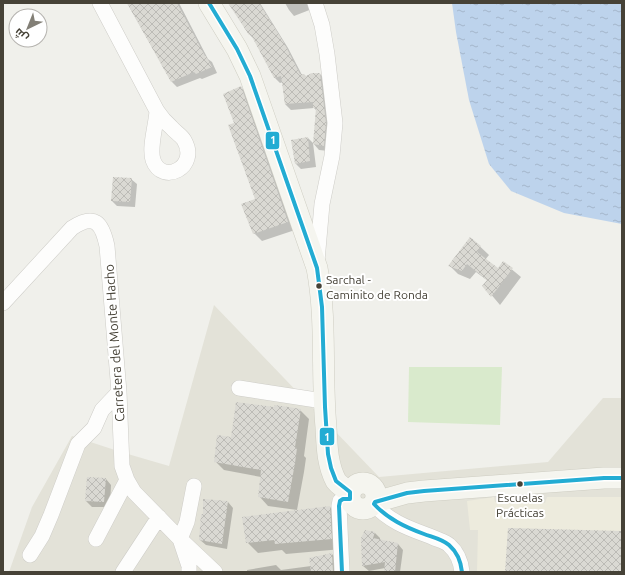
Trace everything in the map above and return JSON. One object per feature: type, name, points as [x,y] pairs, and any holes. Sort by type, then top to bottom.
[{"type":"main road","points":[[209,3],[237,49],[250,76],[317,268],[321,296],[324,401],[327,441],[363,494],[407,493],[464,487],[622,478]]},
{"type":"street","points":[[100,3],[157,111]]},
{"type":"street","points":[[315,3],[322,25],[327,54],[335,123],[332,156],[322,204],[317,268]]},
{"type":"street","name":"Carretera del Monte Hacho","points":[[3,303],[72,228],[81,222],[91,220],[98,224],[103,230],[107,246],[119,392],[122,466],[127,480],[134,492],[180,539],[189,566],[189,572]]},
{"type":"street","points":[[239,388],[324,401]]},
{"type":"street","points":[[30,555],[42,536],[78,444],[94,428],[102,410],[119,392]]},
{"type":"street","points":[[96,539],[127,480]]},
{"type":"street","points":[[194,486],[190,510],[180,539],[213,571]]},
{"type":"street","points":[[342,572],[340,501],[363,494],[380,511],[403,526],[448,544],[455,552],[461,564],[462,572]]},
{"type":"street","points":[[123,572],[159,517]]},
{"type":"street","points":[[197,572],[203,568],[213,571]]},
{"type":"shaded area","points":[[214,305],[379,477],[548,462],[603,398],[622,398],[622,572],[9,572],[32,507],[72,436],[169,466]]},
{"type":"shaded area","points":[[494,497],[495,502],[545,503],[547,497],[622,497],[622,572],[477,572],[478,530],[470,530],[467,501]]},
{"type":"green space","points":[[409,367],[502,367],[500,425],[408,422]]},
{"type":"water","points":[[452,3],[622,3],[622,224],[564,213],[511,191],[489,164],[469,100]]},
{"type":"building","points":[[127,3],[177,3],[212,67],[196,74],[194,72],[171,82]]},
{"type":"building","points":[[228,3],[259,3],[283,41],[300,74],[304,74],[306,76],[312,73],[320,73],[326,123],[324,146],[313,144],[316,108],[313,108],[313,102],[285,104],[281,76],[274,78],[251,35],[249,35]]},
{"type":"building","points":[[241,86],[288,222],[253,234],[241,204],[255,199],[228,125],[234,123],[223,94]]},
{"type":"building","points":[[308,137],[310,161],[295,164],[291,140]]},
{"type":"building","points":[[113,177],[132,178],[130,202],[111,201]]},
{"type":"building","points":[[470,237],[481,246],[477,252],[498,268],[503,261],[513,268],[491,297],[482,286],[487,280],[467,264],[462,271],[448,266]]},
{"type":"building","points":[[236,402],[301,409],[295,447],[297,448],[295,463],[288,502],[258,497],[261,470],[214,462],[217,435],[231,437]]},
{"type":"building","points":[[87,477],[106,478],[104,502],[85,501]]},
{"type":"building","points":[[203,499],[228,501],[222,544],[199,540],[201,514],[203,514]]},
{"type":"building","points":[[330,506],[332,539],[275,544],[274,540],[246,543],[242,517]]},
{"type":"building","points":[[508,528],[622,531],[622,572],[505,572]]},
{"type":"building","points":[[365,530],[375,532],[373,538],[398,543],[395,572],[384,572],[385,562],[362,566],[361,538]]},
{"type":"building","points":[[332,553],[333,572],[311,572],[309,558]]},
{"type":"transit line","name":"1","points":[[209,3],[237,49],[250,76],[317,268],[322,307],[328,454],[336,481],[350,492],[350,499],[343,499],[340,501],[339,506],[342,572]]},
{"type":"transit line","name":"1","points":[[462,572],[458,557],[449,545],[397,522],[379,509],[374,504],[375,502],[407,493],[424,491],[622,478]]},
{"type":"place","name":"Sarchal - Caminito de Ronda","points":[[319,286]]},
{"type":"place","name":"Escuelas Prácticas","points":[[520,484]]}]
